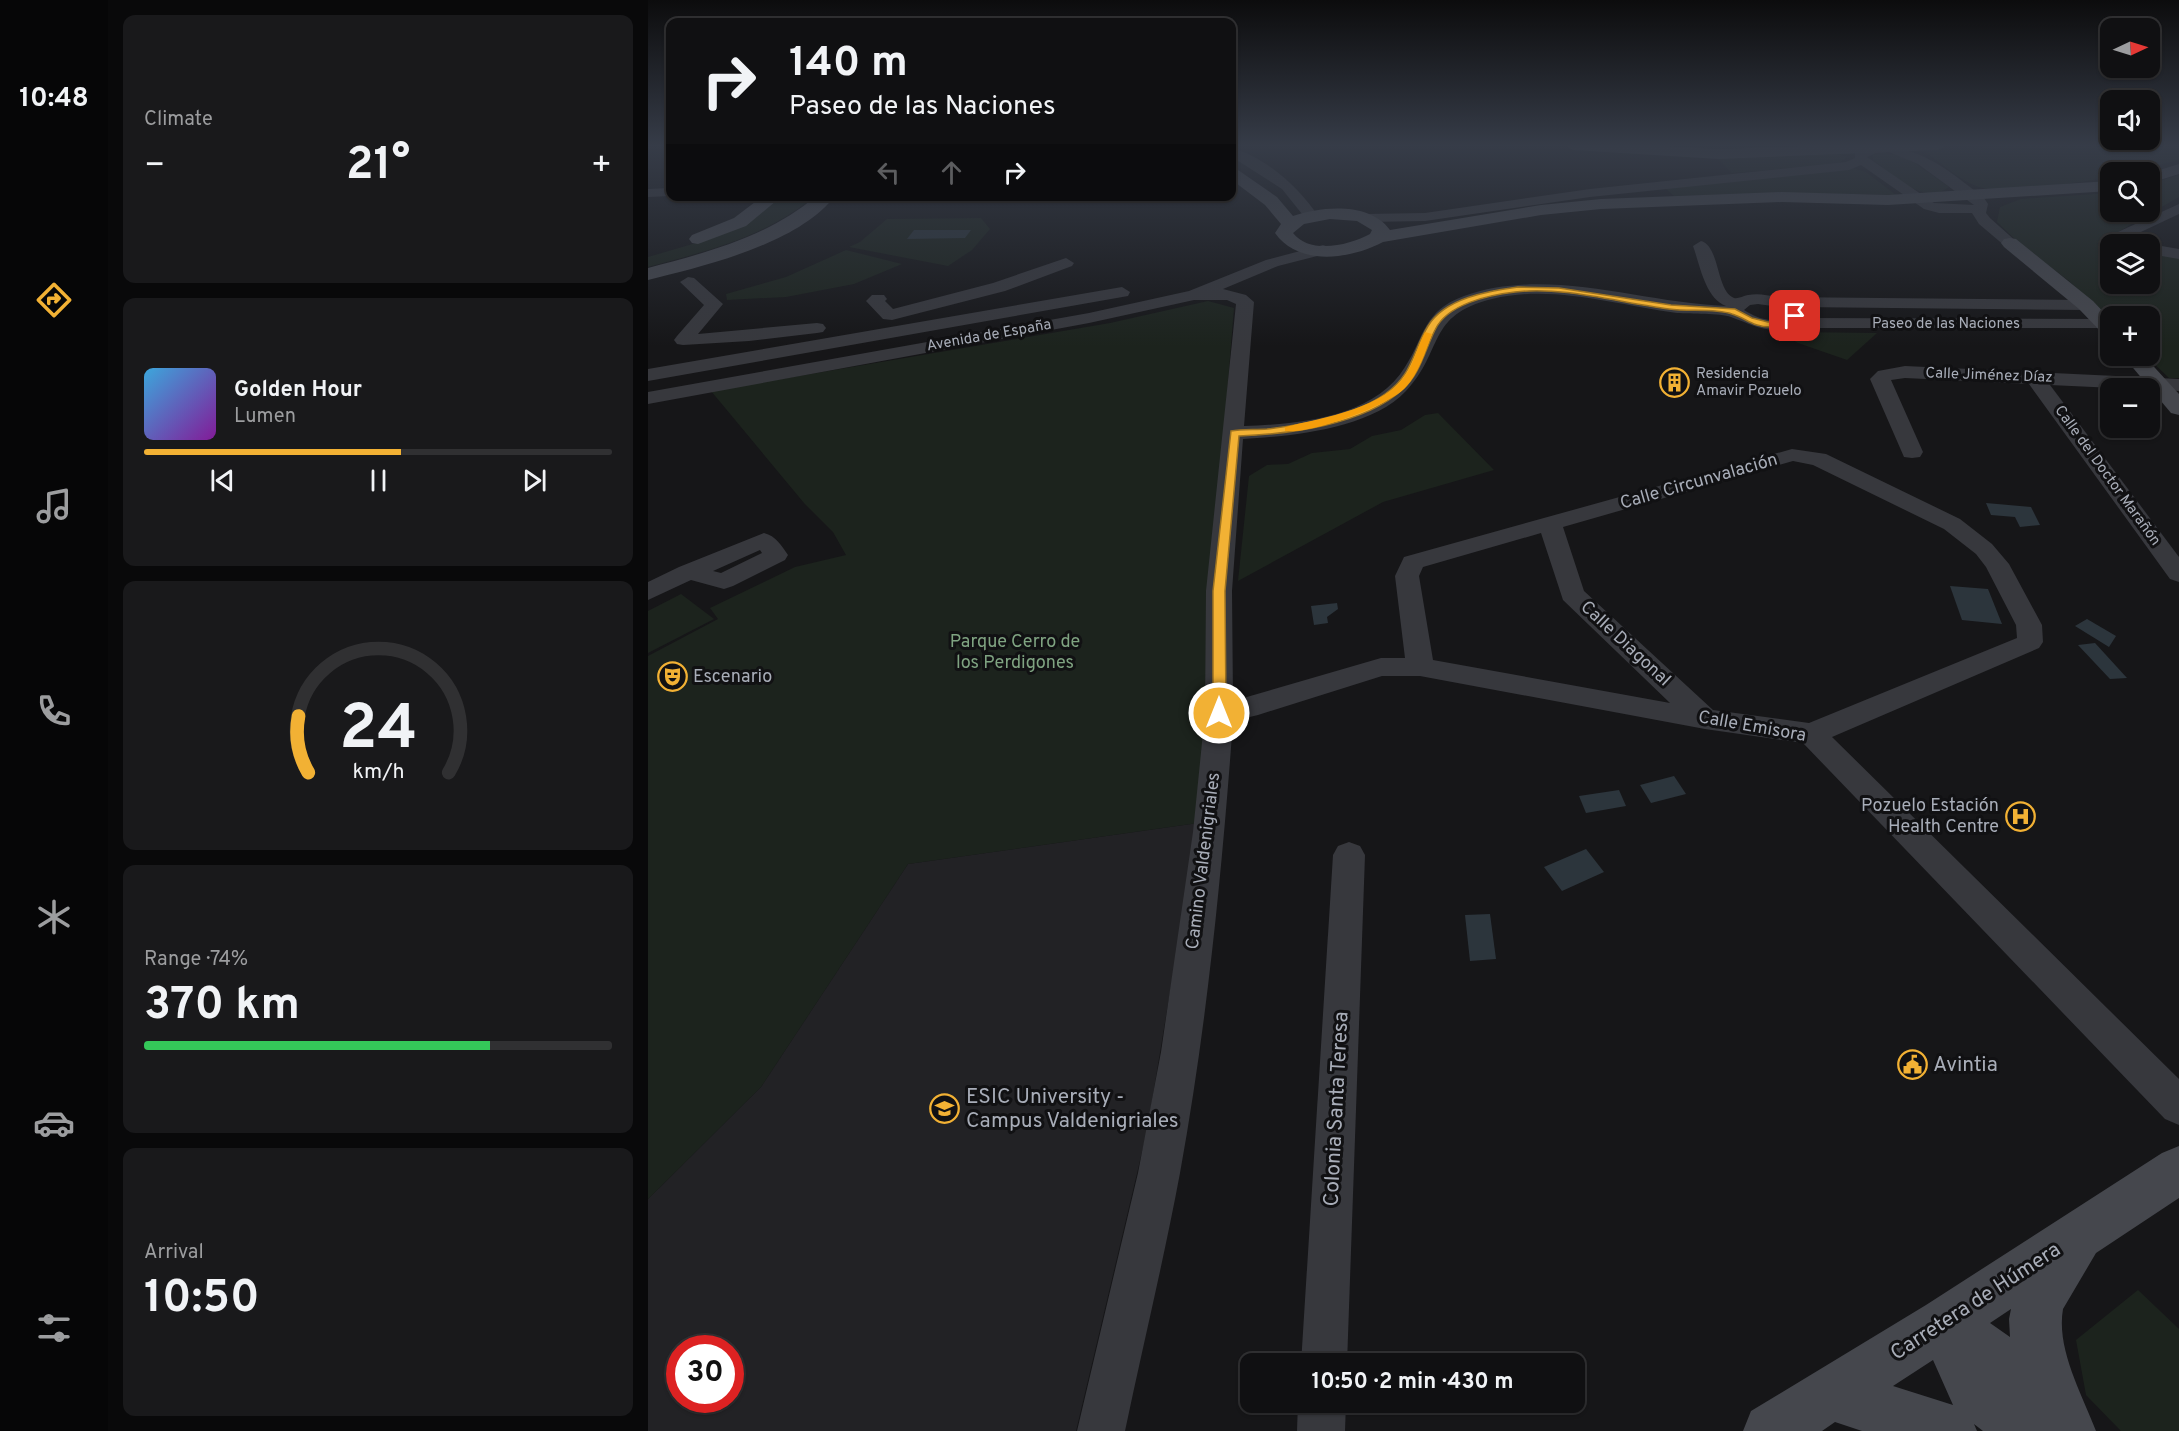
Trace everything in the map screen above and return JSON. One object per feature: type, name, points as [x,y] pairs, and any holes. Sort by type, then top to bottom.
[{"type":"main road","points":[[678,244],[721,231],[740,222],[752,213]]},
{"type":"main road","points":[[648,274],[749,244],[809,213]]},
{"type":"main road","points":[[1278,213],[1290,233],[1303,247],[1323,250],[1356,248],[1378,237],[1525,213]]},
{"type":"main road","points":[[1290,233],[1311,216],[1340,214],[1366,218],[1376,224],[1381,230],[1378,237]]},
{"type":"main road","points":[[2010,243],[2086,304],[2100,319]]},
{"type":"main road","points":[[2146,366],[2168,384],[2179,408]]},
{"type":"main road","name":"Carretera de Húmera","points":[[1771,1431],[1832,1395],[2179,1170]]},
{"type":"main road","points":[[2068,1431],[2040,1347],[2035,1320],[2042,1299],[2081,1234]]},
{"type":"main road","points":[[1944,1323],[1974,1390],[2028,1431]]},
{"type":"main road","points":[[1944,1323],[2009,1368],[2053,1431]]},
{"type":"main road","points":[[1832,1395],[1949,1431]]},
{"type":"street","points":[[1366,218],[1425,217],[1455,213]]},
{"type":"street","points":[[1949,213],[1966,219],[2010,243]]},
{"type":"street","points":[[1981,213],[1984,221],[2010,243]]},
{"type":"street","points":[[2124,234],[2167,213]]},
{"type":"street","points":[[1157,285],[1215,273],[1259,257],[1290,233]]},
{"type":"street","points":[[1691,243],[1721,295],[1737,308]]},
{"type":"street","name":"Avenida de España","points":[[648,398],[1089,318],[1194,295],[1272,263],[1323,250]]},
{"type":"street","points":[[2160,251],[2179,255]]},
{"type":"street","points":[[869,319],[999,287],[1066,263]]},
{"type":"street","points":[[696,284],[714,304],[683,340],[748,336],[838,324]]},
{"type":"street","name":"Avenida de España","points":[[648,375],[1135,289]]},
{"type":"street","name":"Paseo de las Naciones","points":[[1234,433],[1267,432],[1313,425],[1344,416],[1386,398],[1401,386],[1413,371],[1432,327],[1439,318],[1458,305],[1483,295],[1518,289],[1588,294],[1671,307],[1737,308],[1758,299],[1777,302],[2086,304]]},
{"type":"street","name":"Camino Valdenigriales","points":[[1101,1431],[1159,1173],[1180,1052],[1209,832],[1219,713],[1219,591],[1245,302],[1240,297],[1228,294],[1194,295]]},
{"type":"street","points":[[878,299],[875,301],[889,315]]},
{"type":"street","points":[[1777,302],[1792,308],[1795,312],[1792,320],[1786,323]]},
{"type":"street","name":"Paseo de las Naciones","points":[[1737,308],[1758,323],[2100,327]]},
{"type":"street","name":"Calle Jiménez Díaz","points":[[1912,452],[1881,384],[1880,378],[1885,375],[1905,372],[2168,384]]},
{"type":"street","name":"Calle del Doctor Marañón","points":[[2036,378],[2179,574]]},
{"type":"street","name":"Calle Circunvalación","points":[[1420,667],[1407,576],[1413,562],[1792,455],[1818,459],[1953,524],[1984,549],[1997,564],[2029,625],[2030,642],[1810,734]]},
{"type":"street","name":"Calle Diagonal","points":[[1550,524],[1572,594],[1705,719]]},
{"type":"street","points":[[648,592],[688,572]]},
{"type":"street","name":"Calle Emisora","points":[[1219,713],[1248,708],[1381,667],[1420,667],[1705,719],[1810,734],[2179,1106]]},
{"type":"street","name":"Colonia Santa Teresa","points":[[1325,1353],[1349,855]]},
{"type":"street","points":[[1321,1431],[1322,1413]]},
{"type":"shaded area","points":[[914,230],[971,230],[965,238],[907,239]]},
{"type":"shaded area","points":[[1986,503],[2031,507],[2040,525],[2020,527],[2015,517],[1991,515]]},
{"type":"shaded area","points":[[1950,586],[1988,589],[2002,624],[1962,620]]},
{"type":"shaded area","points":[[1337,603],[1338,609],[1327,617],[1328,623],[1314,625],[1311,606]]},
{"type":"shaded area","points":[[2087,619],[2116,636],[2109,647],[2075,626]]},
{"type":"shaded area","points":[[2095,643],[2127,678],[2110,679],[2078,645]]},
{"type":"shaded area","points":[[1674,776],[1686,794],[1651,803],[1640,785]]},
{"type":"shaded area","points":[[1619,790],[1626,806],[1586,813],[1579,796]]},
{"type":"shaded area","name":"ESIC University - Campus Valdenigriales","points":[[1198,823],[1147,1131],[1076,1431],[648,1431],[648,1199],[761,1087],[908,864]]},
{"type":"shaded area","points":[[1586,849],[1604,872],[1562,891],[1544,867]]},
{"type":"shaded area","points":[[1490,914],[1496,959],[1470,961],[1465,915]]},
{"type":"green space","points":[[751,213],[792,213],[735,241],[648,267],[648,257],[696,243]]},
{"type":"green space","points":[[1999,213],[2100,213],[2100,222],[2135,222],[2114,234],[2100,234],[2100,242],[2097,244],[2100,244],[2100,294],[2160,294],[2160,255],[2179,258],[2179,378],[2169,378],[2156,366],[2160,366],[2160,306],[2100,306],[2100,310],[2069,281],[2019,243],[1997,222]]},
{"type":"green space","points":[[981,218],[990,229],[972,250],[948,266],[849,247],[860,242],[887,219]]},
{"type":"green space","points":[[846,250],[902,264],[854,284],[786,297],[727,300],[726,294],[786,277]]},
{"type":"green space","name":"Parque Cerro de los Perdigones","points":[[1208,301],[1234,308],[1212,580],[1211,729],[1198,823],[908,864],[761,1087],[648,1199],[648,656],[718,619],[710,608],[795,567],[846,555],[833,532],[804,503],[711,391],[1110,323]]},
{"type":"green space","points":[[1794,332],[1877,333],[1847,360],[1798,343],[1790,338]]},
{"type":"green space","points":[[1438,413],[1494,470],[1383,502],[1238,581],[1249,476],[1267,465],[1288,464],[1312,453],[1350,449],[1372,436],[1401,430],[1425,415]]},
{"type":"green space","points":[[681,594],[714,619],[648,653],[648,611]]},
{"type":"green space","points":[[2138,1290],[2179,1329],[2179,1431],[2121,1431],[2086,1395],[2076,1340]]},
{"type":"slow traffic","points":[[1289,429],[1344,416],[1386,398],[1401,386],[1413,371],[1428,334]]},
{"type":"place","name":"Residencia Amavir Pozuelo","points":[[1675,383]]},
{"type":"place","name":"Escenario","points":[[672,677]]},
{"type":"place","name":"Pozuelo Estación Health Centre","points":[[2020,816]]},
{"type":"place","name":"Avintia","points":[[1912,1065]]},
{"type":"place","name":"ESIC University - Campus Valdenigriales","points":[[945,1109]]},
{"type":"route","points":[[1219,713],[1219,591],[1234,433],[1267,432],[1313,425],[1344,416],[1386,398],[1401,386],[1413,371],[1425,341],[1439,318],[1458,305],[1483,295],[1518,289],[1559,290],[1671,307],[1735,312],[1758,323],[1786,323],[1795,316]]}]
